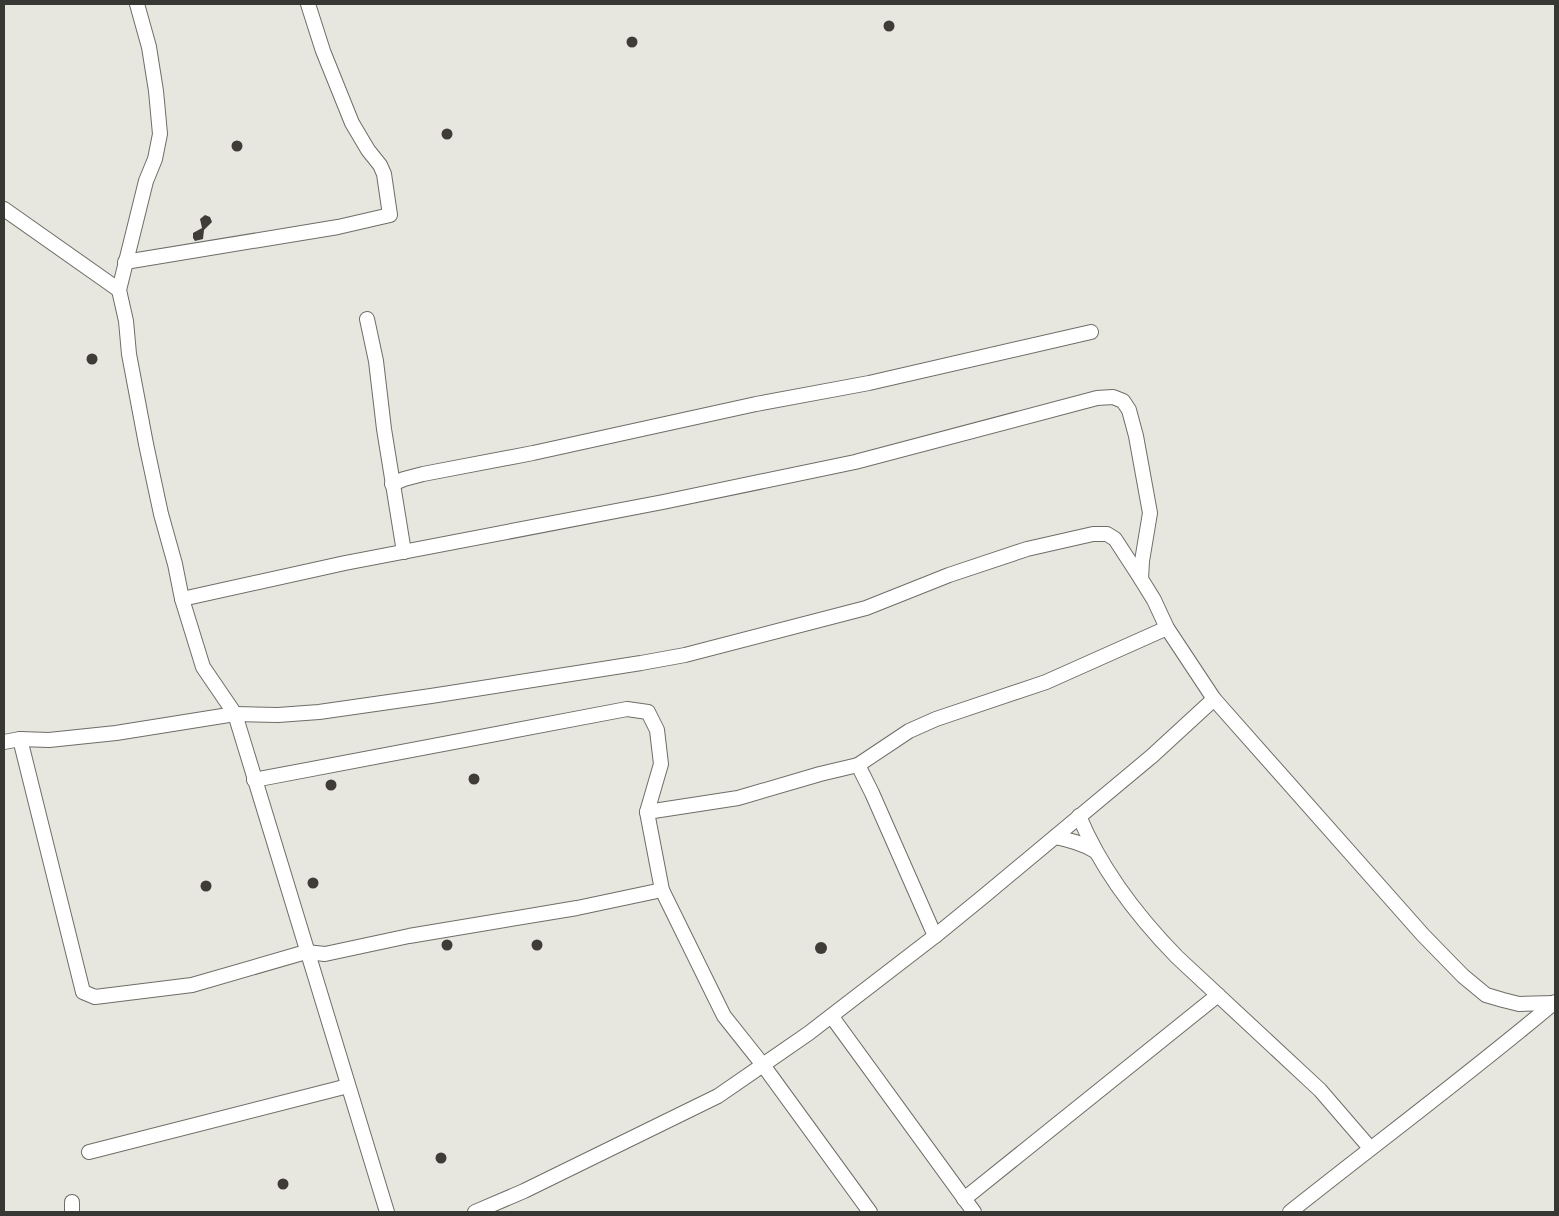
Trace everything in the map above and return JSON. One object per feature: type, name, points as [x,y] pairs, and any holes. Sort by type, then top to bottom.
[{"type":"street","points":[[137,4],[149,46],[160,134],[155,159],[146,181],[119,290],[126,321],[129,354],[146,444],[182,599],[203,667],[235,714],[254,780],[281,861],[306,952],[387,1212]]},
{"type":"street","points":[[126,262],[338,227],[390,214],[384,174],[377,160],[360,138],[349,115],[323,50],[308,4]]},
{"type":"street","points":[[4,208],[119,290]]},
{"type":"street","points":[[367,319],[376,361],[392,484],[404,552]]},
{"type":"street","points":[[392,484],[423,474],[534,453],[756,404],[869,383],[1091,332]]},
{"type":"street","points":[[182,599],[345,563],[663,502],[855,462],[1097,398],[1113,397],[1123,401],[1129,410],[1136,436],[1140,468],[1147,492],[1150,513],[1141,579]]},
{"type":"street","points":[[4,742],[49,740],[116,733],[235,714],[278,715],[355,707],[685,655],[866,608],[949,575],[1027,549],[1093,534],[1107,534],[1115,539],[1141,579],[1154,600],[1167,628],[1214,699],[1423,936],[1463,976],[1486,995],[1519,1004],[1555,1003]]},
{"type":"street","points":[[647,812],[738,798],[858,765],[909,731],[936,718],[1046,682],[1167,628]]},
{"type":"street","points":[[475,1212],[524,1192],[710,1100],[762,1066],[832,1017],[934,936],[1152,756],[1214,699]]},
{"type":"street","points":[[254,780],[628,709],[648,712],[657,730],[661,764],[647,812],[662,890],[724,1016],[870,1212]]},
{"type":"street","points":[[20,740],[83,992],[95,997],[192,985],[306,952],[325,954],[409,936],[577,908],[662,890]]},
{"type":"street","points":[[858,765],[934,936]]},
{"type":"street","points":[[1078,816],[1095,851],[1138,914],[1157,937],[1320,1090],[1370,1148]]},
{"type":"street","points":[[1055,837],[1074,841],[1095,851]]},
{"type":"street","points":[[964,1199],[1218,995]]},
{"type":"street","points":[[1290,1212],[1516,1036],[1555,1003]]},
{"type":"street","points":[[832,1017],[974,1212]]},
{"type":"street","points":[[89,1152],[348,1086]]},
{"type":"building","points":[[889,20],[895,26],[889,32],[883,26]]},
{"type":"building","points":[[632,36],[638,42],[632,48],[626,42]]},
{"type":"building","points":[[447,128],[453,134],[447,140],[441,134]]},
{"type":"building","points":[[237,140],[243,146],[237,152],[231,146]]},
{"type":"building","points":[[205,215],[210,217],[212,222],[204,230],[203,239],[195,241],[193,233],[202,228],[200,219]]},
{"type":"building","points":[[92,353],[98,359],[92,365],[86,359]]},
{"type":"building","points":[[474,773],[480,779],[474,785],[468,779]]},
{"type":"building","points":[[331,779],[337,785],[331,791],[325,785]]},
{"type":"building","points":[[313,877],[319,883],[313,889],[307,883]]},
{"type":"building","points":[[206,880],[212,886],[206,892],[200,886]]},
{"type":"building","points":[[447,939],[453,945],[447,951],[441,945]]},
{"type":"building","points":[[537,939],[543,945],[537,951],[531,945]]},
{"type":"building","points":[[821,942],[827,948],[821,954],[815,948]]},
{"type":"building","points":[[441,1152],[447,1158],[441,1164],[435,1158]]},
{"type":"building","points":[[283,1178],[289,1184],[283,1190],[277,1184]]}]
